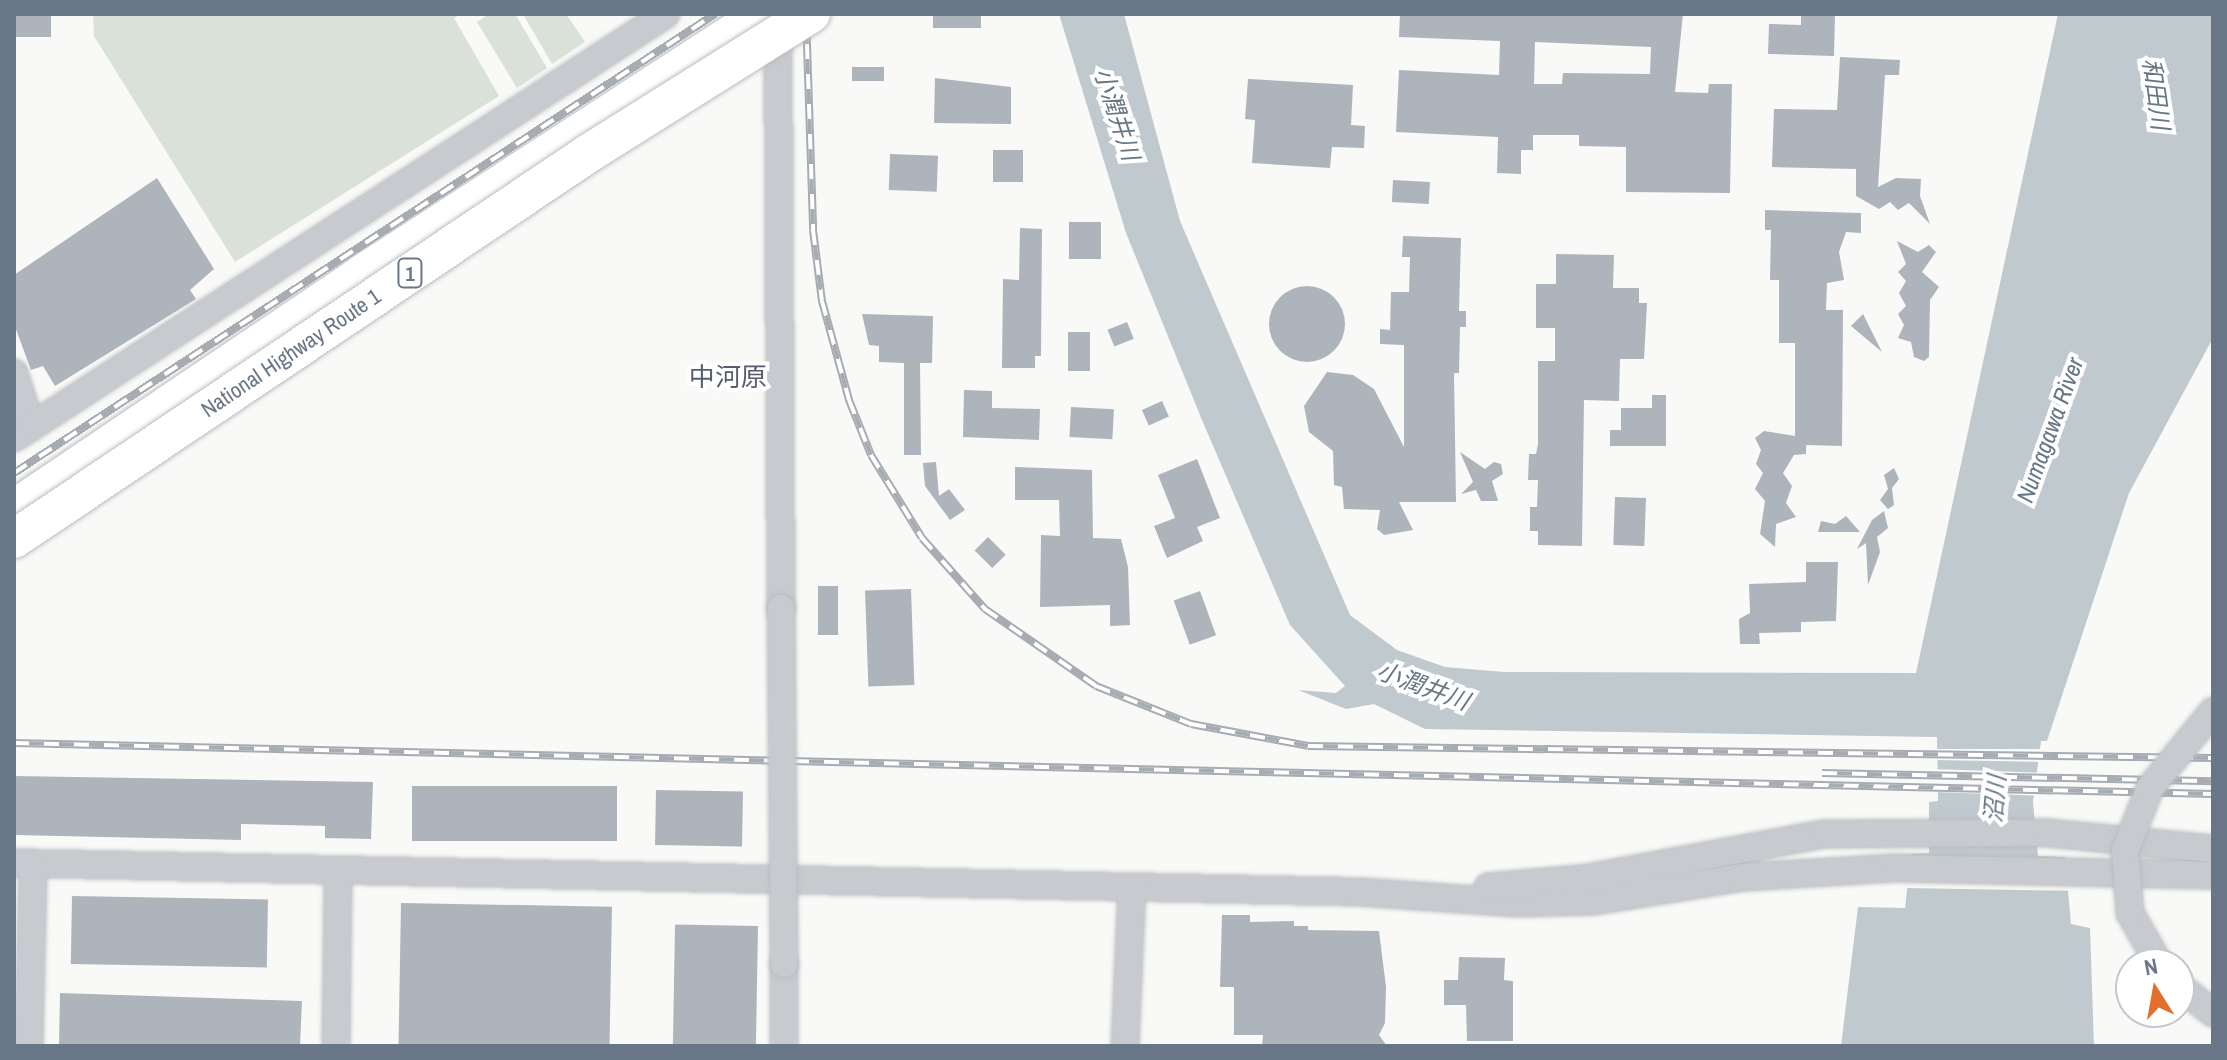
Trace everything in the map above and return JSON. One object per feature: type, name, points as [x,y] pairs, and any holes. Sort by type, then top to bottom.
[{"type":"highway","name":"National Highway Route 1","points":[[14,509],[362,274],[763,14]]},
{"type":"highway","name":"National Highway Route 1","points":[[14,539],[589,153],[811,14]]},
{"type":"street","points":[[14,373],[22,433],[666,14]]},
{"type":"street","points":[[778,14],[784,1046]]},
{"type":"street","points":[[2150,948],[2130,913],[2125,851],[2150,788],[2213,711]]},
{"type":"street","points":[[1360,892],[1518,886],[1640,869],[1824,834],[1919,830],[2047,833],[2213,849]]},
{"type":"street","points":[[29,1046],[23,863],[1360,892],[1518,903],[1594,901],[1744,877],[1895,868],[2213,875]]},
{"type":"street","points":[[336,1046],[338,871]]},
{"type":"street","points":[[1125,1046],[1132,887]]},
{"type":"shaded area","points":[[93,14],[460,14],[454,18],[499,96],[235,262],[94,36]]},
{"type":"shaded area","points":[[489,14],[515,14],[547,68],[517,88],[477,22]]},
{"type":"shaded area","points":[[523,14],[566,14],[585,42],[552,64]]},
{"type":"water","points":[[1059,14],[1124,14],[1180,221],[1350,615],[1397,650],[1445,667],[1504,672],[1916,673],[2058,14],[2213,14],[2213,338],[2129,493],[2047,741],[2041,741],[2033,802],[2038,856],[2065,857],[2071,924],[2090,928],[2094,1046],[1841,1046],[1858,907],[1905,908],[1911,854],[1929,853],[1929,802],[1938,801],[1937,737],[1425,729],[1374,704],[1346,709],[1298,690],[1336,693],[1345,686],[1290,625],[1202,420],[1126,233]]},
{"type":"pier","points":[[1934,749],[2044,749],[2042,762],[1934,760]]},
{"type":"pier","points":[[1934,769],[2041,773],[2040,796],[1933,792]]},
{"type":"pier","points":[[1906,856],[2069,859],[2068,891],[1905,888]]},
{"type":"building","points":[[14,14],[51,14],[51,37],[14,37]]},
{"type":"building","points":[[933,14],[981,14],[981,28],[933,28]]},
{"type":"building","points":[[1400,14],[1683,14],[1675,92],[1708,93],[1709,84],[1732,84],[1730,193],[1626,192],[1626,147],[1579,146],[1579,135],[1533,135],[1533,150],[1521,150],[1521,174],[1497,173],[1498,137],[1396,132],[1399,70],[1499,75],[1500,41],[1399,37]],"holes":[[[1535,42],[1651,47],[1650,74],[1563,73],[1562,84],[1534,84]]]},
{"type":"building","points":[[1801,14],[1835,14],[1834,56],[1768,54],[1769,24],[1801,25]]},
{"type":"building","points":[[1840,57],[1900,60],[1899,75],[1885,75],[1878,187],[1896,178],[1921,179],[1920,196],[1930,224],[1909,203],[1898,210],[1890,202],[1879,209],[1856,196],[1856,169],[1772,167],[1774,109],[1837,110]]},
{"type":"building","points":[[852,67],[884,67],[884,81],[852,81]]},
{"type":"building","points":[[935,78],[1011,87],[1011,124],[934,123]]},
{"type":"building","points":[[1248,79],[1353,85],[1351,125],[1365,126],[1364,148],[1332,147],[1330,168],[1252,163],[1255,120],[1245,119]]},
{"type":"building","points":[[993,150],[1023,150],[1023,182],[993,182]]},
{"type":"building","points":[[890,154],[938,156],[937,192],[889,190]]},
{"type":"building","points":[[157,178],[214,269],[190,290],[196,299],[55,386],[43,366],[31,370],[14,324],[14,275]]},
{"type":"building","points":[[1393,180],[1430,182],[1429,204],[1392,202]]},
{"type":"building","points":[[1765,210],[1861,213],[1861,233],[1846,232],[1839,252],[1844,280],[1827,283],[1826,310],[1843,310],[1842,446],[1806,445],[1806,454],[1794,455],[1783,473],[1792,486],[1786,503],[1796,517],[1776,524],[1775,547],[1760,534],[1765,501],[1755,489],[1763,473],[1756,464],[1761,450],[1755,438],[1764,431],[1795,436],[1795,343],[1779,343],[1779,280],[1770,280],[1771,230],[1765,230]]},
{"type":"building","points":[[1069,222],[1101,222],[1101,259],[1069,259]]},
{"type":"building","points":[[1020,228],[1042,229],[1041,356],[1035,356],[1035,368],[1002,368],[1003,279],[1019,280]]},
{"type":"building","points":[[1403,236],[1461,238],[1459,311],[1466,311],[1466,327],[1460,327],[1459,373],[1454,373],[1456,502],[1399,502],[1413,530],[1384,535],[1377,529],[1380,510],[1344,509],[1342,487],[1334,485],[1333,451],[1309,432],[1304,406],[1327,372],[1353,375],[1374,389],[1404,447],[1404,345],[1380,344],[1380,329],[1390,330],[1391,292],[1409,292],[1410,257],[1402,257]]},
{"type":"building","points":[[1897,241],[1918,252],[1929,245],[1936,252],[1922,272],[1939,287],[1930,300],[1929,357],[1924,361],[1914,357],[1911,342],[1898,338],[1904,325],[1898,314],[1906,306],[1899,293],[1906,281],[1898,272],[1906,264]]},
{"type":"building","points":[[1556,254],[1614,255],[1613,288],[1639,288],[1639,303],[1647,303],[1644,359],[1620,359],[1619,401],[1584,400],[1582,546],[1538,545],[1538,531],[1530,531],[1530,507],[1537,507],[1538,480],[1528,480],[1529,454],[1536,454],[1538,444],[1538,361],[1555,361],[1555,328],[1536,328],[1536,284],[1556,284]]},
{"type":"building","points":[[1315,286],[1328,292],[1339,303],[1345,324],[1343,339],[1328,356],[1315,362],[1299,362],[1286,356],[1271,339],[1269,316],[1275,303],[1292,288]]},
{"type":"building","points":[[862,314],[933,316],[932,363],[920,363],[921,455],[904,455],[904,363],[879,362],[879,346],[869,345]]},
{"type":"building","points":[[1863,314],[1882,352],[1851,326]]},
{"type":"building","points":[[1127,322],[1134,339],[1114,347],[1108,330]]},
{"type":"building","points":[[1068,332],[1090,332],[1090,371],[1068,371]]},
{"type":"building","points":[[964,390],[992,391],[992,408],[1040,409],[1039,440],[963,437]]},
{"type":"building","points":[[1652,395],[1666,395],[1666,446],[1610,446],[1610,430],[1621,430],[1621,408],[1652,408]]},
{"type":"building","points":[[1162,401],[1169,417],[1149,425],[1142,410]]},
{"type":"building","points":[[1071,407],[1114,409],[1112,439],[1069,437]]},
{"type":"building","points":[[1460,452],[1485,469],[1494,462],[1501,464],[1503,474],[1492,481],[1498,501],[1481,501],[1476,490],[1461,494],[1473,482]]},
{"type":"building","points":[[1197,459],[1220,518],[1197,527],[1203,541],[1167,558],[1154,526],[1175,518],[1158,475]]},
{"type":"building","points":[[936,462],[939,496],[949,489],[965,510],[950,520],[925,486],[923,463]]},
{"type":"building","points":[[1015,467],[1092,470],[1093,538],[1121,539],[1128,567],[1130,625],[1110,626],[1110,605],[1040,607],[1041,535],[1060,536],[1059,500],[1015,500]]},
{"type":"building","points":[[1894,468],[1899,479],[1892,488],[1894,505],[1888,509],[1880,500],[1888,489],[1884,475]]},
{"type":"building","points":[[1615,497],[1646,498],[1644,546],[1613,545]]},
{"type":"building","points":[[1884,511],[1888,528],[1877,537],[1880,552],[1868,585],[1866,543],[1857,549],[1872,520]]},
{"type":"building","points":[[1846,516],[1860,532],[1818,532],[1821,521],[1835,524]]},
{"type":"building","points":[[988,537],[1006,555],[992,568],[975,550]]},
{"type":"building","points":[[1806,562],[1838,562],[1836,621],[1801,622],[1801,632],[1759,633],[1760,644],[1740,644],[1739,619],[1750,613],[1749,584],[1806,582]]},
{"type":"building","points":[[818,586],[838,586],[838,635],[818,635]]},
{"type":"building","points":[[911,589],[914,685],[868,687],[865,591]]},
{"type":"building","points":[[1200,591],[1216,635],[1190,645],[1174,601]]},
{"type":"building","points":[[14,776],[373,782],[371,839],[325,838],[325,826],[241,824],[241,840],[14,835]]},
{"type":"building","points":[[412,786],[617,786],[617,841],[412,841]]},
{"type":"building","points":[[656,790],[743,792],[742,847],[655,845]]},
{"type":"building","points":[[72,896],[268,899],[267,967],[71,964]]},
{"type":"building","points":[[401,903],[612,907],[610,1046],[399,1046]]},
{"type":"building","points":[[1222,915],[1250,915],[1250,922],[1294,921],[1294,926],[1308,926],[1308,930],[1379,931],[1386,987],[1385,1023],[1379,1035],[1387,1046],[1262,1046],[1263,1035],[1234,1035],[1234,987],[1220,987]]},
{"type":"building","points":[[675,925],[758,926],[756,1046],[673,1045]]},
{"type":"building","points":[[1459,957],[1505,958],[1504,980],[1513,981],[1513,1041],[1467,1041],[1466,1005],[1444,1005],[1444,980],[1458,980]]},
{"type":"building","points":[[60,993],[302,1001],[300,1046],[59,1046]]},
{"type":"railway","points":[[14,473],[715,14]]},
{"type":"railway","points":[[806,14],[813,230],[822,301],[849,400],[871,455],[922,538],[985,609],[1096,686],[1191,724],[1308,746],[2213,758]]},
{"type":"railway","points":[[14,743],[2213,794]]},
{"type":"railway","points":[[1822,773],[2213,781]]},
{"type":"district","name":"中河原","points":[[728,377]]},
{"type":"water label","name":"和田川","points":[[2156,94]]},
{"type":"water label","name":"小潤井川","points":[[1117,114]]},
{"type":"water label","name":"Numagawa River","points":[[2050,430]]},
{"type":"water label","name":"小潤井川","points":[[1423,686]]},
{"type":"water label","name":"沼川","points":[[1995,799]]}]
